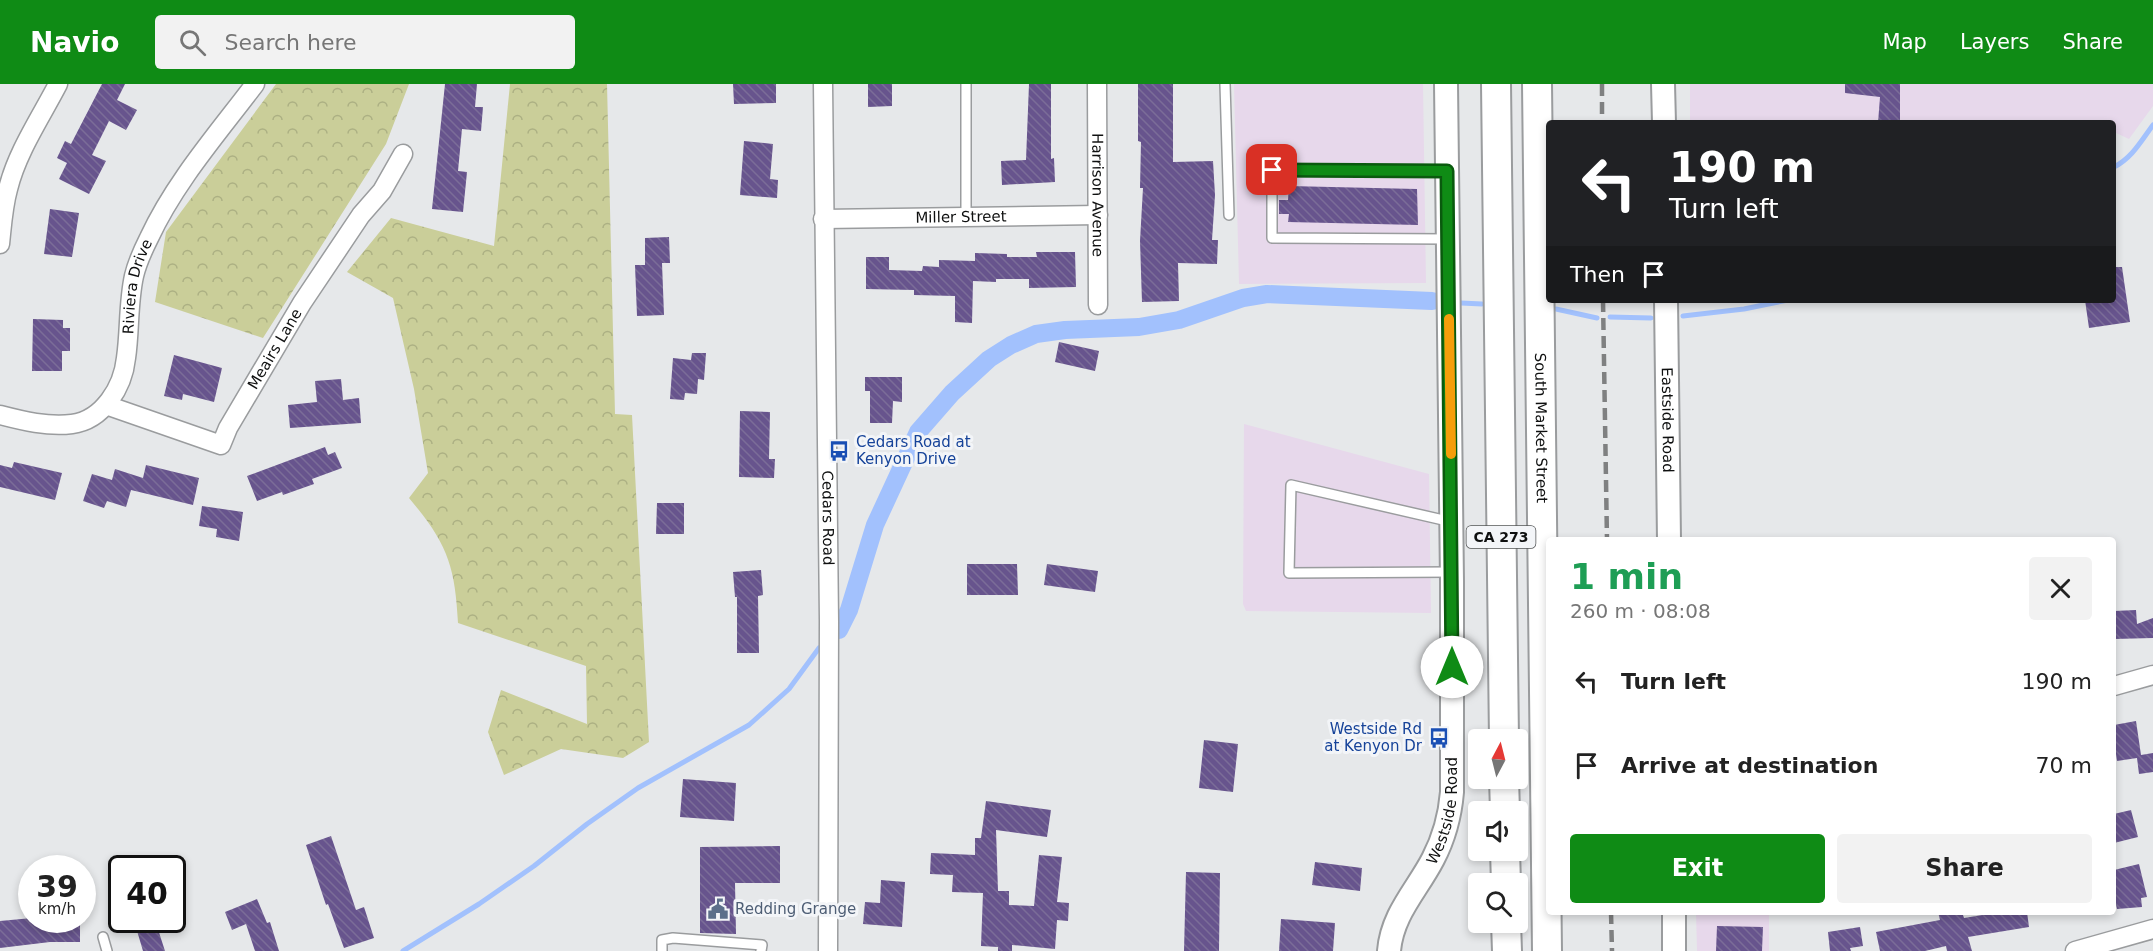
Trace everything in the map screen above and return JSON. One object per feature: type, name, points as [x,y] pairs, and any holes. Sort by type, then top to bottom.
[{"type":"main road","name":"CA 273","points":[[1496,84],[1504,729]]},
{"type":"main road","name":"South Market Street","points":[[1537,84],[1546,863]]},
{"type":"main road","name":"South Market Street","points":[[1547,915],[1547,951]]},
{"type":"main road","points":[[1506,933],[1507,951]]},
{"type":"street","points":[[0,244],[11,179],[28,140],[58,84]]},
{"type":"street","name":"Riviera Drive","points":[[0,415],[28,422],[69,424],[85,420],[106,405],[113,396],[126,360],[134,275],[149,237],[177,188],[255,84]]},
{"type":"street","name":"Cedars Road","points":[[823,84],[829,621],[828,951]]},
{"type":"street","name":"Harrison Avenue","points":[[1097,84],[1098,305]]},
{"type":"street","name":"Westside Road","points":[[1389,951],[1396,919],[1433,859],[1449,817],[1453,768],[1446,84]]},
{"type":"street","points":[[1663,84],[1664,120]]},
{"type":"street","name":"Meairs Lane","points":[[106,405],[221,445],[228,428],[302,303],[361,215],[382,191],[403,154]]},
{"type":"street","name":"Miller Street","points":[[823,219],[1098,215]]},
{"type":"street","name":"Eastside Road","points":[[1666,303],[1669,537]]},
{"type":"street","points":[[2116,685],[2153,675]]},
{"type":"street","points":[[1674,915],[1674,951]]},
{"type":"street","points":[[2075,951],[2153,929]]},
{"type":"lane","points":[[966,84],[966,217]]},
{"type":"lane","points":[[1225,84],[1229,215]]},
{"type":"lane","points":[[1447,171],[1272,170],[1272,238],[1448,239]]},
{"type":"lane","points":[[1452,522],[1291,485],[1289,573],[1452,572]]},
{"type":"lane","points":[[103,937],[107,951]]},
{"type":"lane","points":[[662,951],[662,940],[674,938],[762,945],[761,951]]},
{"type":"shaded area","points":[[1234,84],[1423,84],[1426,283],[1239,284]]},
{"type":"shaded area","points":[[1690,84],[2153,84],[2153,106],[2129,139],[2116,133],[2116,120],[1690,120]]},
{"type":"shaded area","points":[[1244,424],[1429,474],[1431,613],[1246,611],[1243,604]]},
{"type":"shaded area","points":[[1696,915],[1769,915],[1769,951],[1697,951]]},
{"type":"green space","points":[[276,84],[409,84],[386,144],[263,338],[155,302],[166,232]]},
{"type":"green space","points":[[510,84],[607,84],[615,414],[632,415],[649,742],[623,758],[561,749],[504,775],[488,732],[501,690],[587,724],[586,666],[458,623],[457,603],[447,556],[432,528],[409,498],[428,473],[414,389],[393,298],[347,272],[391,218],[494,246]]},
{"type":"building","points":[[102,84],[125,84],[117,100],[137,110],[126,130],[109,121],[92,155],[106,161],[89,194],[59,179],[67,163],[57,158],[65,141],[71,144]]},
{"type":"building","points":[[445,84],[477,84],[475,107],[483,107],[481,131],[462,129],[458,171],[467,172],[463,212],[432,209]]},
{"type":"building","points":[[733,84],[776,84],[776,103],[734,104]]},
{"type":"building","points":[[868,84],[892,84],[892,106],[868,107]]},
{"type":"building","points":[[1029,84],[1051,84],[1051,159],[1054,158],[1055,182],[1002,185],[1001,161],[1026,160]]},
{"type":"building","points":[[1138,84],[1173,84],[1173,162],[1213,161],[1215,195],[1212,240],[1218,240],[1217,264],[1178,263],[1179,301],[1142,302],[1140,241],[1143,188],[1140,188],[1141,142],[1138,141]]},
{"type":"building","points":[[1845,84],[1900,84],[1900,120],[1878,120],[1880,97],[1845,93]]},
{"type":"building","points":[[744,141],[773,144],[770,179],[778,180],[777,198],[740,195]]},
{"type":"building","points":[[1289,186],[1417,189],[1418,225],[1288,222],[1289,214],[1279,214],[1279,200],[1288,200]]},
{"type":"building","points":[[50,209],[79,213],[72,257],[44,254]]},
{"type":"building","points":[[669,237],[670,263],[662,263],[664,315],[637,316],[635,265],[645,265],[645,238]]},
{"type":"building","points":[[1036,252],[1075,252],[1076,287],[1029,288],[1029,279],[996,279],[996,282],[973,281],[972,323],[955,322],[955,296],[914,295],[914,290],[866,289],[866,257],[889,257],[889,270],[922,271],[923,266],[939,267],[939,260],[975,261],[975,253],[1007,254],[1007,257],[1037,257]]},
{"type":"building","points":[[2116,267],[2122,267],[2130,322],[2089,328],[2085,303],[2116,303]]},
{"type":"building","points":[[33,319],[63,320],[63,328],[70,328],[70,351],[62,351],[62,371],[32,371]]},
{"type":"building","points":[[1059,342],[1099,351],[1095,371],[1055,362]]},
{"type":"building","points":[[692,353],[706,353],[704,380],[698,379],[697,394],[685,393],[684,400],[670,399],[673,358],[691,360]]},
{"type":"building","points":[[174,355],[222,368],[214,402],[183,394],[182,400],[164,396]]},
{"type":"building","points":[[865,377],[902,377],[902,402],[893,401],[892,423],[870,423],[870,391],[865,391]]},
{"type":"building","points":[[341,379],[343,400],[359,398],[361,423],[290,428],[288,405],[317,402],[315,381]]},
{"type":"building","points":[[740,411],[770,412],[769,459],[775,459],[774,478],[739,477]]},
{"type":"building","points":[[325,447],[328,455],[335,452],[342,468],[312,479],[314,484],[257,501],[247,476]]},
{"type":"building","points":[[14,462],[62,473],[55,500],[0,487],[0,465],[12,468]]},
{"type":"building","points":[[146,465],[199,478],[193,505],[131,490],[126,507],[107,501],[104,508],[83,501],[92,474],[112,480],[115,469],[143,478]]},
{"type":"building","points":[[657,503],[684,503],[684,534],[656,534]]},
{"type":"building","points":[[202,506],[243,512],[239,541],[216,537],[217,529],[199,526]]},
{"type":"building","points":[[967,564],[1017,564],[1018,595],[967,595]]},
{"type":"building","points":[[1047,564],[1098,571],[1095,592],[1044,585]]},
{"type":"building","points":[[761,570],[763,595],[758,596],[759,653],[737,653],[737,597],[735,597],[733,572]]},
{"type":"building","points":[[2136,610],[2137,624],[2153,618],[2153,638],[2116,639],[2116,611]]},
{"type":"building","points":[[2136,721],[2141,755],[2153,753],[2153,772],[2139,774],[2137,758],[2117,761],[2116,725]]},
{"type":"building","points":[[1204,740],[1238,744],[1233,792],[1199,788]]},
{"type":"building","points":[[683,779],[736,783],[734,821],[680,817]]},
{"type":"building","points":[[986,801],[1051,810],[1047,837],[996,830],[998,891],[1009,891],[1009,905],[1034,906],[1039,855],[1062,857],[1057,902],[1069,903],[1068,921],[1057,920],[1055,949],[1012,945],[1012,951],[998,951],[998,947],[981,946],[983,893],[952,892],[953,875],[930,874],[931,853],[975,855],[975,838],[981,838]]},
{"type":"building","points":[[2131,810],[2138,837],[2116,842],[2116,814]]},
{"type":"building","points":[[331,836],[356,910],[364,907],[374,938],[344,948],[328,904],[326,905],[306,845]]},
{"type":"building","name":"Redding Grange","points":[[780,846],[780,883],[735,883],[736,934],[700,933],[700,847]]},
{"type":"building","points":[[1315,862],[1362,868],[1360,891],[1312,885]]},
{"type":"building","points":[[2139,864],[2147,897],[2141,898],[2142,907],[2117,909],[2116,870]]},
{"type":"building","points":[[1186,872],[1220,873],[1219,951],[1184,951]]},
{"type":"building","points":[[881,880],[905,882],[902,927],[863,924],[865,902],[880,903]]},
{"type":"building","points":[[257,899],[267,923],[270,922],[279,951],[255,951],[246,924],[232,930],[225,912]]},
{"type":"building","points":[[1939,915],[1963,915],[1964,918],[1982,915],[2027,915],[2029,927],[1968,937],[1972,951],[1947,951],[1946,946],[1925,951],[1880,951],[1876,932],[1940,920]]},
{"type":"building","points":[[18,919],[18,933],[80,933],[80,942],[50,942],[0,948],[0,921]]},
{"type":"building","points":[[1281,919],[1335,923],[1333,951],[1279,951]]},
{"type":"building","points":[[1717,926],[1763,927],[1762,951],[1716,951]]},
{"type":"building","points":[[1860,927],[1863,946],[1850,948],[1851,951],[1830,951],[1828,932]]},
{"type":"building","points":[[138,933],[159,933],[165,951],[143,951]]},
{"type":"waterway","points":[[2116,166],[2131,154],[2153,125]]},
{"type":"waterway","points":[[839,630],[849,610],[875,525],[918,432],[952,393],[989,359],[1011,345],[1036,334],[1065,330],[1139,327],[1179,320],[1243,298],[1267,294],[1432,301]]},
{"type":"waterway","points":[[1461,303],[1482,304]]},
{"type":"waterway","points":[[1683,316],[1773,303]]},
{"type":"waterway","points":[[1556,309],[1597,318]]},
{"type":"waterway","points":[[1610,317],[1651,318]]},
{"type":"waterway","points":[[403,951],[479,904],[534,866],[587,824],[638,788],[749,725],[789,689],[819,648]]},
{"type":"railway","points":[[1602,84],[1602,120]]},
{"type":"railway","points":[[1603,303],[1607,537]]},
{"type":"railway","points":[[1611,915],[1612,951]]},
{"type":"slow traffic","points":[[1449,319],[1451,454]]},
{"type":"place","name":"Cedars Road at Kenyon Drive","points":[[839,451]]},
{"type":"place","name":"Westside Rd at Kenyon Dr","points":[[1439,738]]},
{"type":"place","name":"Redding Grange","points":[[718,909]]},
{"type":"route","points":[[1272,170],[1447,171],[1452,667]]}]
